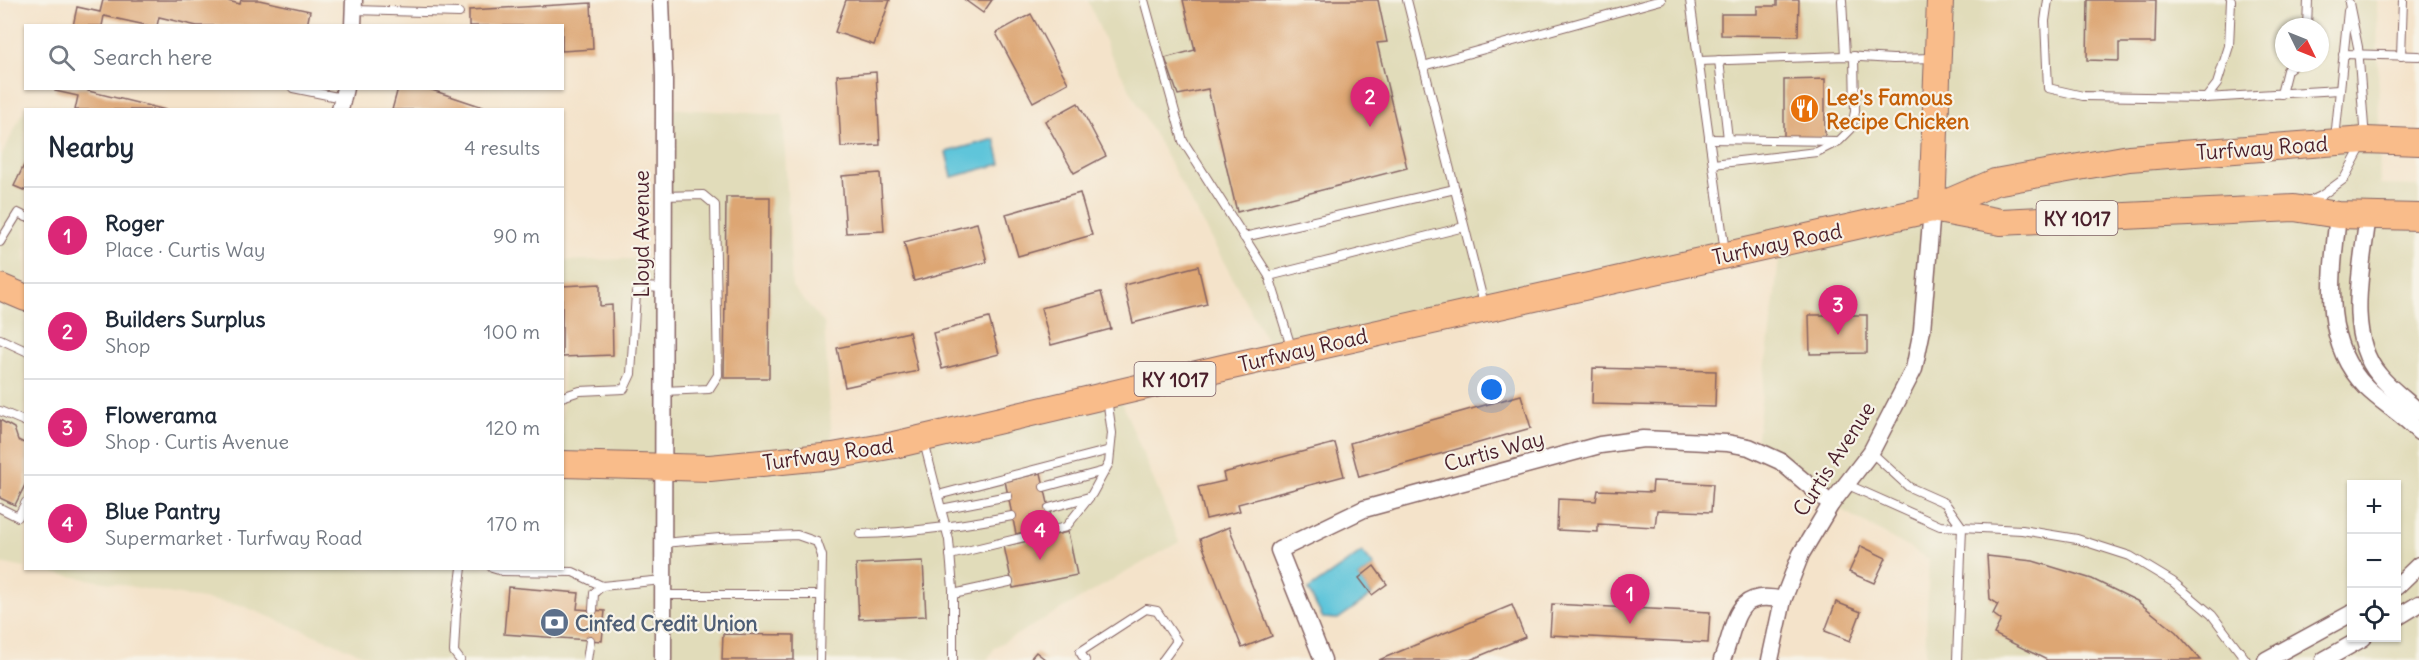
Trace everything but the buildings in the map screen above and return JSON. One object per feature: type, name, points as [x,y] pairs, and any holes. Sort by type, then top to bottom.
[{"type":"main road","points":[[1932,209],[1940,0]]},
{"type":"main road","name":"Turfway Road","points":[[564,464],[710,468],[833,456],[923,438],[1292,352],[1932,209],[1995,182],[2129,158],[2365,140],[2419,142]]},
{"type":"main road","name":"Turfway Road","points":[[1932,209],[2001,222],[2294,208],[2338,214],[2419,217]]},
{"type":"main road","points":[[0,287],[24,297]]},
{"type":"street","name":"Lloyd Avenue","points":[[662,0],[663,660]]},
{"type":"street","name":"Curtis Avenue","points":[[1770,660],[1783,600],[1801,554],[1831,504],[1872,452],[1914,369],[1922,330],[1932,209]]},
{"type":"street","points":[[2338,214],[2331,289],[2334,323],[2342,355],[2365,386],[2419,432]]},
{"type":"street","points":[[2368,214],[2358,315],[2362,341],[2379,375],[2419,412]]},
{"type":"street","name":"Curtis Way","points":[[1323,660],[1279,550],[1364,509],[1600,446],[1643,439],[1726,443],[1749,447],[1780,461],[1831,504]]},
{"type":"street","points":[[2401,583],[2419,565]]},
{"type":"street","points":[[1722,660],[1740,609],[1751,598],[1766,596],[1783,600]]},
{"type":"street","points":[[2401,615],[2419,604]]},
{"type":"street","points":[[2266,660],[2347,616]]},
{"type":"street","points":[[2324,660],[2355,642]]},
{"type":"lane","points":[[1144,0],[1183,141],[1269,276],[1292,352]]},
{"type":"lane","points":[[1407,0],[1485,310]]},
{"type":"lane","points":[[1424,66],[1661,0]]},
{"type":"lane","points":[[1690,0],[1725,256]]},
{"type":"lane","points":[[1713,164],[1817,152],[1839,141],[1851,129],[1855,112],[1842,0]]},
{"type":"lane","points":[[2048,0],[2045,21],[2048,88],[2083,96],[2206,98],[2339,90]]},
{"type":"lane","points":[[2206,98],[2217,84],[2229,46],[2231,0]]},
{"type":"lane","points":[[2307,18],[2308,0]]},
{"type":"lane","points":[[2401,56],[2403,0]]},
{"type":"lane","points":[[2335,142],[2349,2]]},
{"type":"lane","points":[[2294,208],[2321,196],[2344,179],[2365,140],[2359,55],[2349,2]]},
{"type":"lane","points":[[354,12],[459,13]]},
{"type":"lane","points":[[2343,54],[2419,57]]},
{"type":"lane","points":[[1699,61],[1849,56],[1893,59],[1938,58]]},
{"type":"lane","points":[[1719,60],[1728,139]]},
{"type":"lane","points":[[2281,94],[2286,72]]},
{"type":"lane","points":[[302,90],[342,99]]},
{"type":"lane","points":[[1709,139],[1839,141]]},
{"type":"lane","points":[[1244,237],[1455,189]]},
{"type":"lane","points":[[663,196],[703,195],[715,205],[718,375],[709,389],[663,391]]},
{"type":"lane","points":[[0,242],[18,213],[24,216]]},
{"type":"lane","points":[[1269,276],[1464,227]]},
{"type":"lane","points":[[564,396],[580,392],[624,389],[631,374],[636,293],[644,287],[663,288]]},
{"type":"lane","points":[[0,339],[24,350]]},
{"type":"lane","points":[[950,555],[1066,526],[1089,497],[1109,463],[1112,433],[1106,395]]},
{"type":"lane","points":[[0,411],[24,421]]},
{"type":"lane","points":[[923,438],[942,509],[950,555],[953,594],[953,660]]},
{"type":"lane","points":[[938,495],[1110,450]]},
{"type":"lane","points":[[1872,452],[1909,487],[1945,503],[1962,527],[1957,660]]},
{"type":"lane","points":[[1044,487],[1104,471]]},
{"type":"lane","points":[[1845,484],[1940,526],[2022,530],[2077,538],[2130,556],[2173,582],[2212,615],[2247,660]]},
{"type":"lane","points":[[942,509],[1008,496]]},
{"type":"lane","points":[[1049,508],[1089,497]]},
{"type":"lane","points":[[0,508],[18,517],[24,506]]},
{"type":"lane","points":[[860,534],[946,527],[1012,516]]},
{"type":"lane","points":[[663,543],[797,535],[817,542],[822,556],[820,660]]},
{"type":"lane","points":[[460,660],[454,652],[462,570]]},
{"type":"lane","points":[[498,570],[573,572],[602,586],[821,595]]},
{"type":"lane","points":[[953,594],[1009,582]]},
{"type":"lane","points":[[593,610],[594,593],[602,586]]},
{"type":"lane","points":[[1084,660],[1080,652],[1146,609],[1157,611],[1177,641],[1163,660]]},
{"type":"lane","points":[[587,660],[590,640]]},
{"type":"shaded area","points":[[1088,0],[2377,0],[2380,185],[2419,186],[2419,660],[1925,660],[1929,559],[1831,504],[1755,451],[1781,244],[1275,356],[1109,51]]},
{"type":"shaded area","points":[[663,108],[783,115],[792,287],[824,323],[833,456],[1118,393],[1179,542],[995,647],[987,660],[376,660],[243,606],[36,570],[564,570],[564,261],[663,258]]},
{"type":"shaded area","points":[[24,112],[24,568],[0,563],[0,159]]},
{"type":"water","points":[[995,139],[1001,164],[952,177],[946,152]]},
{"type":"water","points":[[1362,552],[1374,566],[1359,578],[1372,595],[1338,619],[1323,618],[1308,590]]},
{"type":"place","name":"Lee's Famous Recipe Chicken","points":[[1805,109]]},
{"type":"place","name":"Builders Surplus","points":[[1370,127]]},
{"type":"place","name":"Flowerama","points":[[1838,335]]},
{"type":"place","name":"Blue Pantry","points":[[1040,560]]},
{"type":"place","name":"Cinfed Credit Union","points":[[554,623]]},
{"type":"place","name":"Roger","points":[[1630,624]]}]
